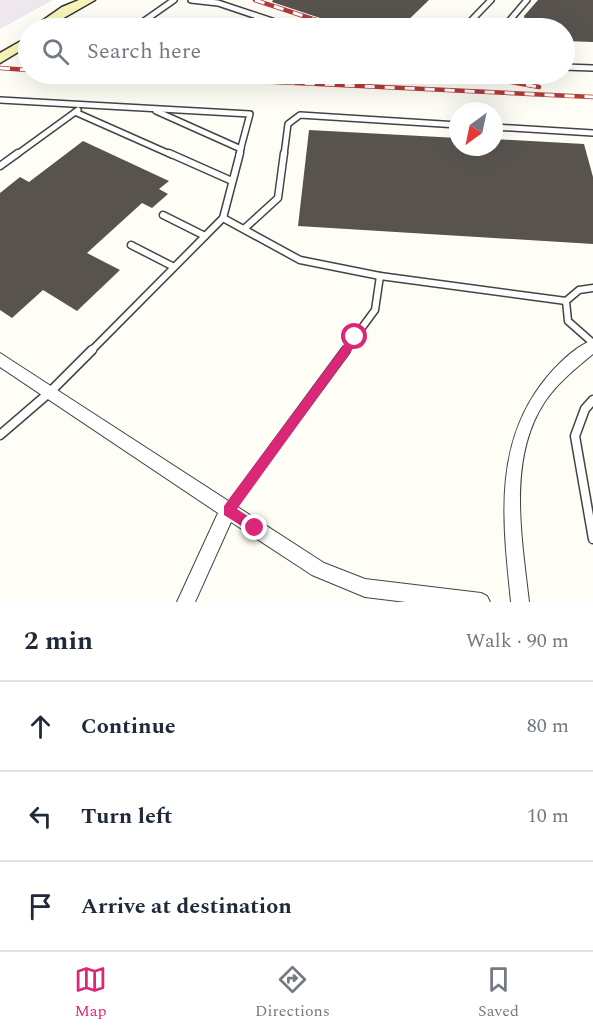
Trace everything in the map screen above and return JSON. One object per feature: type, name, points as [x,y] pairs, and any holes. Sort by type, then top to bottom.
[{"type":"street","points":[[54,18],[84,3]]},
{"type":"street","points":[[67,18],[84,3]]},
{"type":"street","points":[[0,50],[18,40]]},
{"type":"street","points":[[0,59],[18,47]]},
{"type":"street","points":[[520,602],[511,513],[514,458],[526,421],[543,393],[556,376],[593,345]]},
{"type":"street","points":[[0,359],[228,510],[328,573],[364,588],[435,599],[481,602]]},
{"type":"street","points":[[186,602],[228,510]]},
{"type":"lane","points":[[148,18],[174,0]]},
{"type":"lane","points":[[191,0],[218,3],[263,18]]},
{"type":"lane","points":[[474,18],[491,0]]},
{"type":"lane","points":[[512,18],[527,0]]},
{"type":"lane","points":[[575,67],[593,68]]},
{"type":"lane","points":[[0,100],[250,114],[223,218],[50,392],[0,435]]},
{"type":"lane","points":[[0,166],[86,105]]},
{"type":"lane","points":[[150,108],[241,149]]},
{"type":"lane","points":[[75,112],[232,181]]},
{"type":"lane","points":[[244,229],[278,198],[288,124],[300,115],[449,124]]},
{"type":"lane","points":[[503,128],[593,133]]},
{"type":"lane","points":[[163,215],[205,236]]},
{"type":"lane","points":[[223,218],[300,260],[380,276],[566,301],[579,290],[593,288]]},
{"type":"lane","points":[[131,244],[174,267]]},
{"type":"lane","points":[[228,510],[375,310],[380,276]]},
{"type":"lane","points":[[566,301],[568,321],[593,345]]},
{"type":"lane","points":[[593,400],[585,409],[575,436],[593,539]]},
{"type":"shaded area","points":[[0,0],[53,0],[18,18],[0,29]]},
{"type":"building","points":[[273,0],[429,0],[410,18],[320,18],[272,2]]},
{"type":"building","points":[[538,0],[593,0],[593,42],[575,41],[575,18],[524,18]]},
{"type":"building","points":[[309,130],[449,138],[449,156],[503,156],[503,140],[584,144],[593,177],[593,244],[298,226]]},
{"type":"building","points":[[83,141],[169,181],[159,189],[168,194],[152,208],[142,203],[87,253],[120,270],[77,311],[43,290],[12,318],[0,310],[0,193],[20,177],[29,182]]},
{"type":"railway","points":[[255,0],[310,18]]},
{"type":"railway","points":[[0,68],[18,69]]},
{"type":"railway","points":[[317,84],[593,97]]},
{"type":"railway","points":[[522,84],[539,87]]},
{"type":"route","points":[[255,528],[228,510],[355,337]]}]
